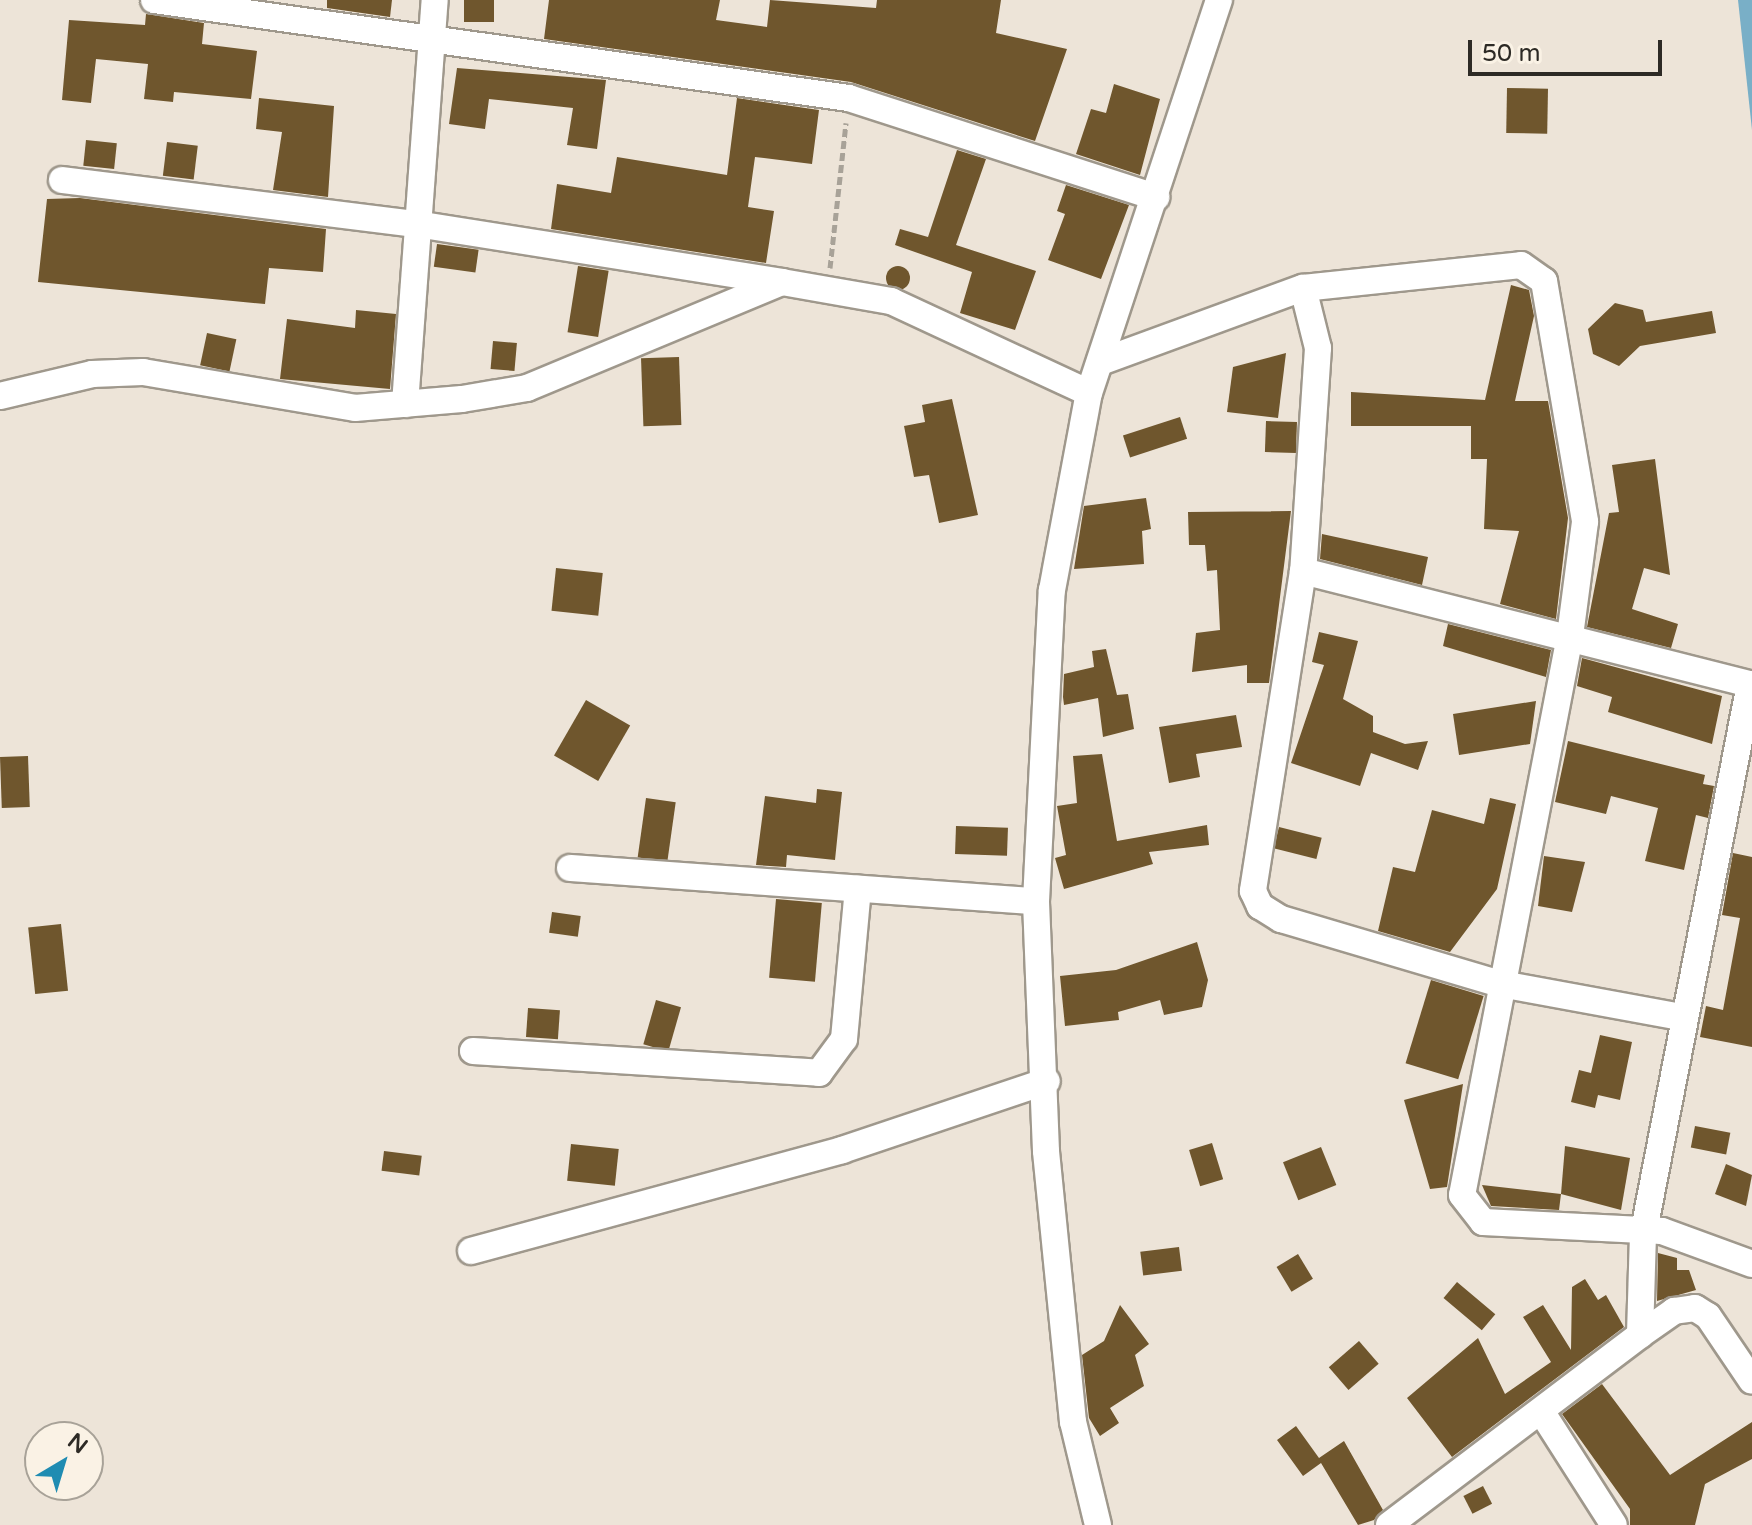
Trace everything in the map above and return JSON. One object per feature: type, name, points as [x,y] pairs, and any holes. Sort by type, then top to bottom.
[{"type":"street","points":[[154,0],[432,36],[849,98],[1156,197]]},
{"type":"street","points":[[405,404],[423,225],[435,0]]},
{"type":"street","points":[[1098,1525],[1073,1422],[1057,1306],[1036,901],[1052,590],[1089,393],[1103,361],[1219,0]]},
{"type":"street","points":[[62,180],[423,225],[891,301],[1089,393]]},
{"type":"street","points":[[1103,361],[1303,288],[1521,265],[1544,281],[1585,522],[1570,636],[1465,1164],[1468,1210],[1483,1222],[1643,1235],[1677,1234],[1752,1264]]},
{"type":"street","points":[[0,396],[92,374],[143,372],[355,408],[527,388],[782,282]]},
{"type":"street","points":[[1303,288],[1318,348],[1303,571],[1253,891],[1267,914],[1501,984],[1681,1017]]},
{"type":"street","points":[[1303,571],[1751,684],[1681,1017],[1643,1235],[1640,1335]]},
{"type":"street","points":[[570,868],[1036,901]]},
{"type":"street","points":[[473,1051],[819,1073],[844,1039],[858,889]]},
{"type":"street","points":[[471,1251],[842,1150],[1047,1081]]},
{"type":"street","points":[[1390,1525],[1674,1311],[1695,1308],[1708,1316],[1752,1381]]},
{"type":"street","points":[[1541,1411],[1614,1525]]},
{"type":"path","points":[[828,289],[849,98]]},
{"type":"water","points":[[1738,0],[1752,0],[1752,130]]},
{"type":"building","points":[[327,0],[392,0],[390,17],[327,8]]},
{"type":"building","points":[[464,0],[494,0],[494,22],[464,22]]},
{"type":"building","points":[[549,0],[720,0],[716,20],[767,27],[770,0],[876,8],[877,0],[1001,0],[996,33],[1067,49],[1035,141],[851,82],[544,39]]},
{"type":"building","points":[[146,14],[204,23],[202,44],[257,51],[251,99],[174,92],[173,102],[144,99],[148,64],[96,59],[91,103],[62,100],[69,20],[145,25]]},
{"type":"building","points":[[457,68],[606,80],[597,149],[567,145],[573,108],[489,99],[485,129],[449,124]]},
{"type":"building","points":[[1114,84],[1160,99],[1140,175],[1076,154],[1091,109],[1106,113]]},
{"type":"building","points":[[1507,88],[1548,89],[1547,134],[1506,133]]},
{"type":"building","points":[[259,98],[334,106],[328,197],[273,190],[282,132],[256,129]]},
{"type":"building","points":[[737,98],[819,110],[812,164],[755,157],[748,207],[774,211],[766,263],[551,229],[557,184],[611,193],[617,157],[727,175]]},
{"type":"building","points":[[86,140],[117,143],[114,169],[83,166]]},
{"type":"building","points":[[167,142],[198,146],[194,180],[163,176]]},
{"type":"building","points":[[957,150],[986,159],[956,245],[1036,271],[1015,330],[960,313],[972,272],[895,245],[900,229],[928,237]]},
{"type":"building","points":[[1066,185],[1129,205],[1101,279],[1048,260],[1065,214],[1057,211]]},
{"type":"building","points":[[80,198],[326,229],[323,272],[269,268],[265,304],[38,282],[47,199]]},
{"type":"building","points":[[437,244],[479,250],[475,273],[434,267]]},
{"type":"building","points":[[578,266],[609,271],[598,337],[568,332]]},
{"type":"building","points":[[898,266],[909,273],[910,278],[903,289],[898,290],[887,283],[886,278],[893,267]]},
{"type":"building","points":[[1511,285],[1529,290],[1534,316],[1515,401],[1548,401],[1568,518],[1556,619],[1500,604],[1519,531],[1484,529],[1487,459],[1471,459],[1471,426],[1351,426],[1351,392],[1485,400]]},
{"type":"building","points":[[1615,303],[1643,310],[1646,322],[1712,311],[1716,333],[1640,346],[1619,366],[1593,354],[1588,329]]},
{"type":"building","points":[[356,310],[396,314],[390,389],[280,379],[287,319],[355,328]]},
{"type":"building","points":[[207,333],[236,339],[229,372],[200,365]]},
{"type":"building","points":[[493,341],[517,343],[514,371],[491,369]]},
{"type":"building","points":[[1286,353],[1278,418],[1227,412],[1233,367]]},
{"type":"building","points":[[679,357],[681,425],[643,426],[641,358]]},
{"type":"building","points":[[952,399],[978,515],[939,523],[929,475],[914,477],[904,426],[925,422],[922,405]]},
{"type":"building","points":[[1180,417],[1187,439],[1130,457],[1123,436]]},
{"type":"building","points":[[1266,421],[1297,422],[1296,453],[1265,452]]},
{"type":"building","points":[[1655,459],[1670,575],[1644,568],[1632,609],[1678,624],[1671,648],[1587,627],[1609,513],[1619,512],[1612,465]]},
{"type":"building","points":[[1146,498],[1151,529],[1142,531],[1144,564],[1074,569],[1084,506]]},
{"type":"building","points":[[1291,511],[1269,683],[1247,683],[1247,665],[1192,672],[1196,633],[1220,630],[1217,570],[1207,571],[1205,545],[1189,545],[1188,512]]},
{"type":"building","points":[[1322,534],[1428,557],[1422,585],[1320,559]]},
{"type":"building","points":[[556,568],[603,573],[598,616],[552,611]]},
{"type":"building","points":[[1448,624],[1551,650],[1546,677],[1443,646]]},
{"type":"building","points":[[1319,632],[1358,641],[1343,699],[1373,716],[1373,732],[1405,744],[1428,741],[1418,770],[1371,753],[1360,786],[1291,763],[1324,665],[1312,662]]},
{"type":"building","points":[[1106,649],[1117,695],[1128,694],[1134,729],[1103,737],[1098,698],[1064,705],[1063,697],[1064,674],[1094,667],[1092,651]]},
{"type":"building","points":[[1582,658],[1722,696],[1712,744],[1608,712],[1612,697],[1577,686]]},
{"type":"building","points":[[586,700],[630,726],[598,781],[554,755]]},
{"type":"building","points":[[1536,701],[1530,744],[1459,755],[1453,714]]},
{"type":"building","points":[[1236,715],[1242,747],[1196,754],[1200,777],[1169,783],[1159,727]]},
{"type":"building","points":[[1568,741],[1705,775],[1703,784],[1714,786],[1708,818],[1696,815],[1684,870],[1645,861],[1658,808],[1611,796],[1606,814],[1555,802]]},
{"type":"building","points":[[1102,754],[1117,841],[1207,825],[1209,845],[1149,852],[1153,864],[1064,889],[1055,858],[1066,855],[1057,806],[1077,803],[1073,756]]},
{"type":"building","points":[[28,756],[30,807],[2,808],[0,757]]},
{"type":"building","points":[[817,789],[842,792],[835,860],[787,855],[786,867],[756,865],[765,796],[816,803]]},
{"type":"building","points":[[646,798],[676,802],[667,862],[638,857]]},
{"type":"building","points":[[1490,798],[1516,804],[1497,889],[1450,952],[1378,931],[1393,867],[1415,872],[1432,810],[1484,824]]},
{"type":"building","points":[[956,826],[1008,828],[1007,856],[955,854]]},
{"type":"building","points":[[1279,827],[1322,838],[1316,859],[1274,848]]},
{"type":"building","points":[[1733,853],[1752,857],[1752,1047],[1700,1037],[1706,1006],[1723,1010],[1740,918],[1722,915]]},
{"type":"building","points":[[1544,856],[1585,862],[1572,912],[1538,906]]},
{"type":"building","points":[[776,899],[822,903],[815,982],[769,978]]},
{"type":"building","points":[[552,912],[581,916],[578,937],[549,933]]},
{"type":"building","points":[[61,924],[68,991],[35,994],[28,927]]},
{"type":"building","points":[[1197,942],[1208,980],[1202,1007],[1164,1015],[1160,1000],[1118,1012],[1119,1020],[1065,1026],[1060,976],[1116,970]]},
{"type":"building","points":[[1431,980],[1484,996],[1458,1079],[1406,1063]]},
{"type":"building","points":[[656,1000],[681,1007],[668,1051],[643,1044]]},
{"type":"building","points":[[528,1008],[560,1010],[558,1039],[526,1037]]},
{"type":"building","points":[[1600,1035],[1632,1042],[1620,1100],[1598,1095],[1595,1108],[1571,1102],[1579,1070],[1591,1073]]},
{"type":"building","points":[[1463,1084],[1447,1187],[1430,1189],[1404,1100]]},
{"type":"building","points":[[1695,1126],[1730,1133],[1726,1154],[1691,1148]]},
{"type":"building","points":[[1212,1143],[1223,1179],[1200,1186],[1189,1150]]},
{"type":"building","points":[[571,1144],[619,1149],[615,1186],[567,1181]]},
{"type":"building","points":[[1565,1146],[1630,1158],[1621,1210],[1561,1194]]},
{"type":"building","points":[[1321,1147],[1336,1185],[1298,1200],[1283,1162]]},
{"type":"building","points":[[384,1151],[422,1156],[419,1175],[382,1171]]},
{"type":"building","points":[[1726,1164],[1752,1175],[1746,1206],[1715,1194]]},
{"type":"building","points":[[1482,1185],[1561,1194],[1559,1210],[1491,1206]]},
{"type":"building","points":[[1179,1247],[1182,1271],[1143,1276],[1140,1252]]},
{"type":"building","points":[[1658,1253],[1677,1258],[1677,1270],[1689,1270],[1696,1290],[1657,1301]]},
{"type":"building","points":[[1298,1254],[1313,1279],[1292,1292],[1277,1267]]},
{"type":"building","points":[[1585,1279],[1598,1300],[1606,1295],[1624,1327],[1452,1457],[1407,1398],[1478,1338],[1505,1394],[1551,1362],[1523,1317],[1543,1305],[1571,1350],[1572,1287]]},
{"type":"building","points":[[1457,1282],[1495,1314],[1482,1330],[1444,1298]]},
{"type":"building","points":[[1120,1305],[1149,1344],[1135,1355],[1144,1386],[1110,1408],[1119,1423],[1100,1436],[1089,1418],[1082,1355],[1104,1341]]},
{"type":"building","points":[[1359,1341],[1379,1364],[1348,1390],[1329,1367]]},
{"type":"building","points":[[1602,1384],[1670,1475],[1752,1422],[1752,1459],[1705,1484],[1695,1525],[1630,1525],[1630,1509],[1562,1414]]},
{"type":"building","points":[[1296,1426],[1319,1458],[1344,1441],[1383,1510],[1374,1520],[1358,1525],[1321,1463],[1303,1476],[1277,1440]]},
{"type":"building","points":[[1483,1486],[1492,1504],[1472,1514],[1463,1496]]}]
